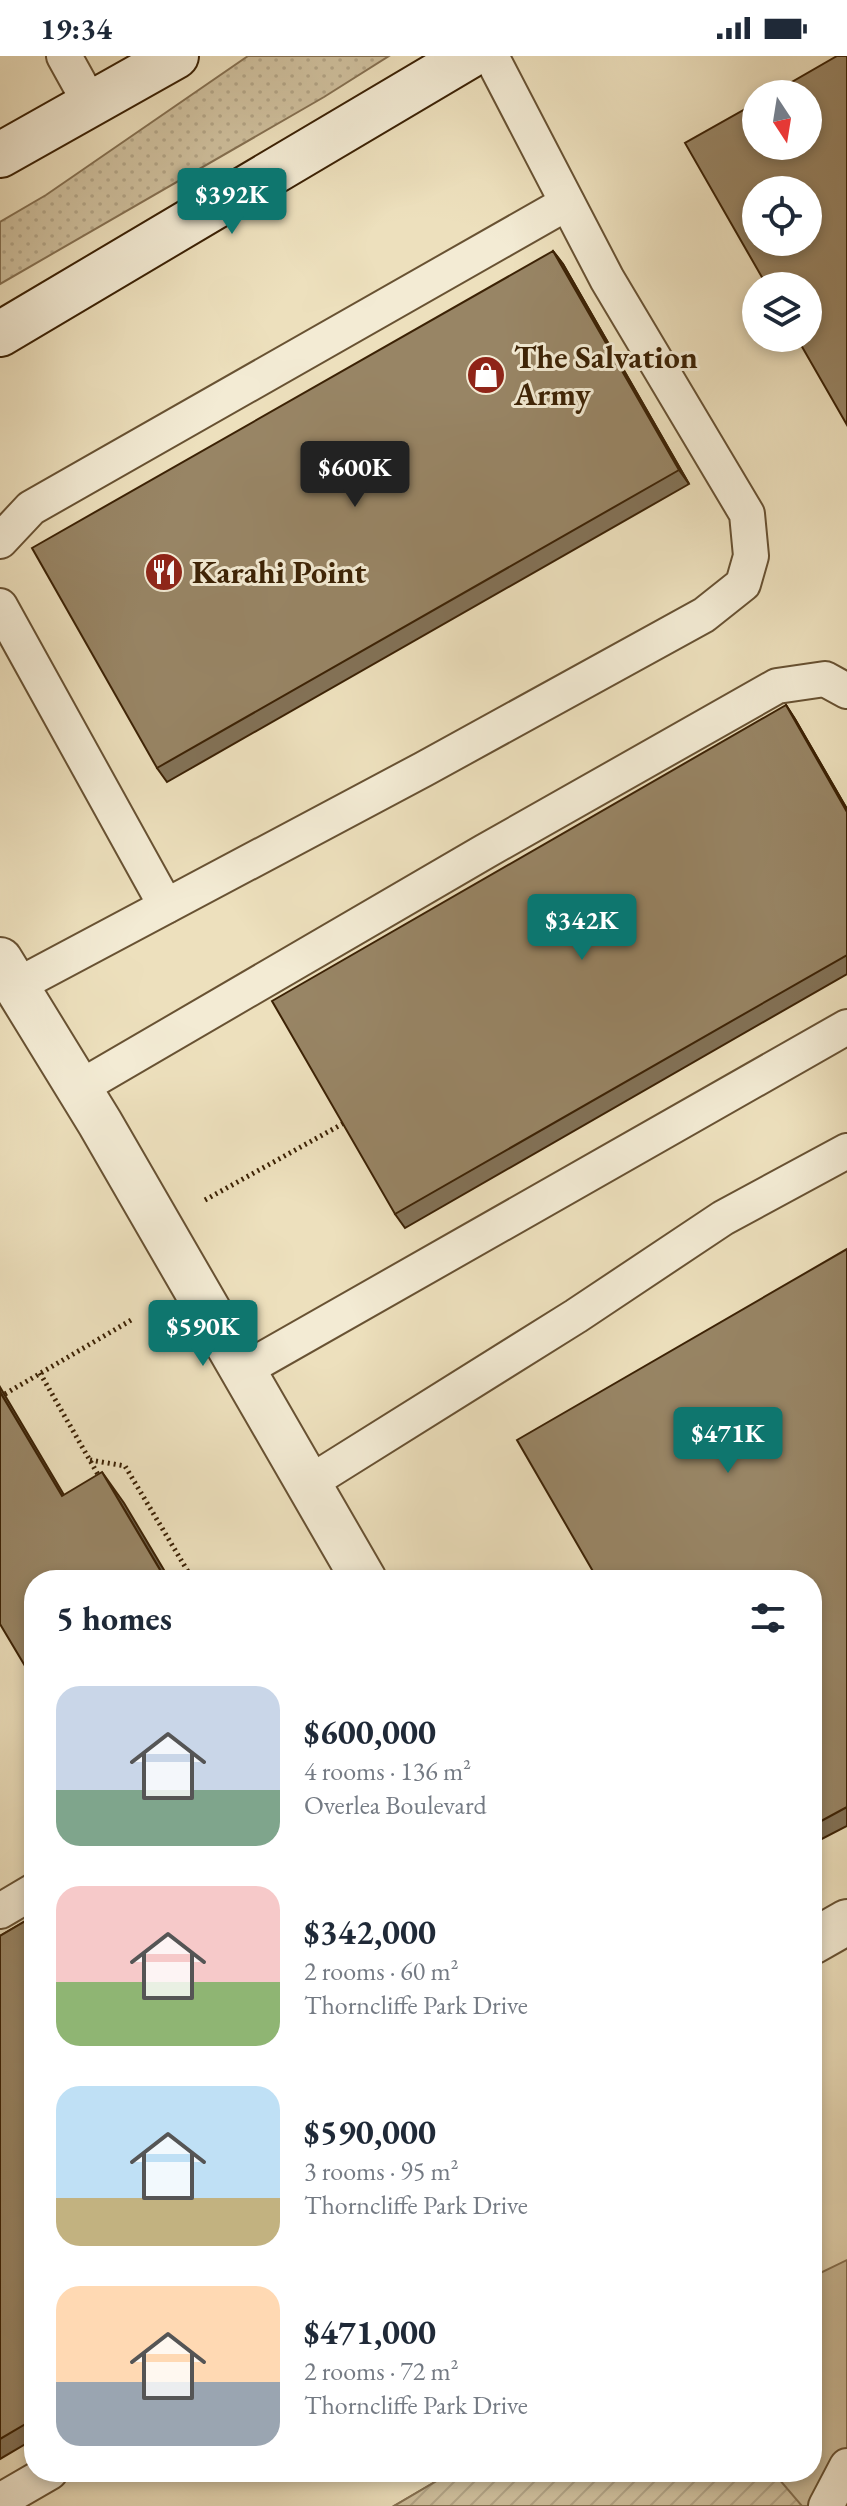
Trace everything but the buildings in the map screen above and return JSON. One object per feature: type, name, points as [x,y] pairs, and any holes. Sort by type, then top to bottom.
[{"type":"main road","points":[[0,155],[176,56]]},
{"type":"main road","points":[[0,334],[469,56]]},
{"type":"main road","points":[[8,973],[160,1226],[358,1570]]},
{"type":"main road","points":[[822,1936],[847,1922]]},
{"type":"lane","points":[[64,56],[90,103]]},
{"type":"lane","points":[[8,973],[166,906],[704,615],[743,584],[751,556],[747,514],[607,279],[491,56]]},
{"type":"lane","points":[[0,541],[31,508],[567,203]]},
{"type":"lane","points":[[0,606],[166,906]]},
{"type":"lane","points":[[79,1088],[511,836],[777,686],[825,679],[847,691]]},
{"type":"lane","points":[[244,1370],[847,1027]]},
{"type":"lane","points":[[309,1483],[576,1316],[723,1218],[847,1151]]},
{"type":"lane","points":[[0,1911],[24,1897]]},
{"type":"lane","points":[[826,2506],[847,2466]]},
{"type":"lane","points":[[0,2501],[33,2482]]},
{"type":"path","points":[[160,1226],[344,1123]]},
{"type":"path","points":[[5,1394],[133,1319]]},
{"type":"path","points":[[40,1373],[107,1489]]},
{"type":"path","points":[[90,1460],[125,1466],[187,1570]]},
{"type":"shaded area","points":[[248,56],[389,56],[324,97],[0,284],[0,222],[46,195]]},
{"type":"shaded area","points":[[847,2260],[847,2506],[394,2506],[435,2482],[822,2482],[822,2272]]},
{"type":"shaded area","points":[[435,2482],[782,2482],[802,2506],[394,2506]]},
{"type":"place","name":"The Salvation Army","points":[[486,375]]},
{"type":"place","name":"Karahi Point","points":[[164,572]]}]
